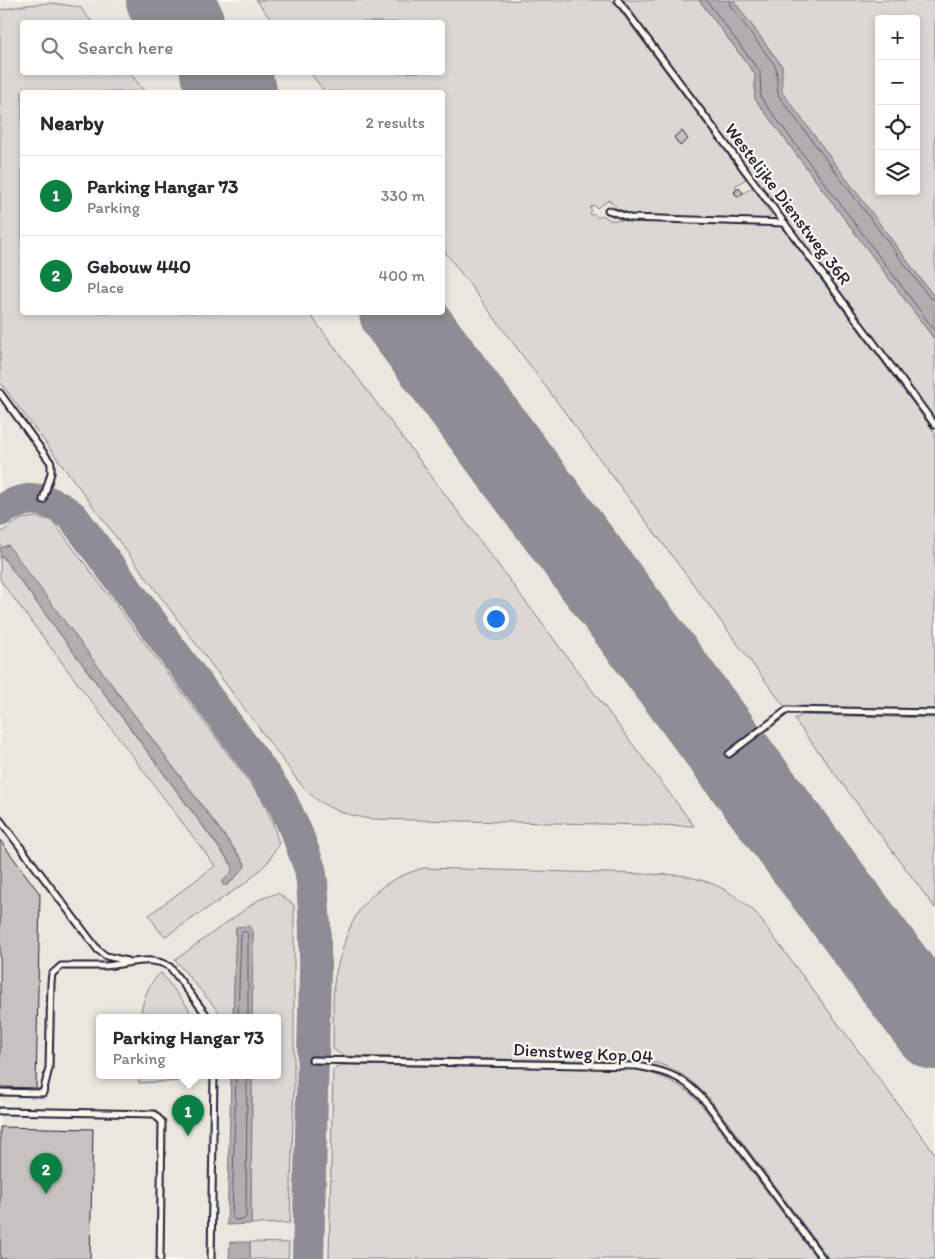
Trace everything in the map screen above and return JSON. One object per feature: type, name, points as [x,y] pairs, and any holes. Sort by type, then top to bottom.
[{"type":"lane","name":"Westelijke Dienstweg 36R","points":[[618,0],[935,425]]},
{"type":"lane","points":[[608,210],[630,218],[784,223]]},
{"type":"lane","points":[[0,393],[51,462],[51,473],[43,500]]},
{"type":"lane","points":[[729,754],[787,710],[935,713]]},
{"type":"lane","points":[[0,820],[98,950],[106,956],[130,962]]},
{"type":"lane","points":[[0,1092],[43,1093],[49,1068],[52,974],[61,966],[107,966],[130,962],[164,962],[170,967],[206,1014]]},
{"type":"lane","name":"Dienstweg Kop 04","points":[[312,1060],[637,1066],[656,1069],[676,1076],[690,1086],[705,1101],[823,1259]]},
{"type":"lane","points":[[211,1259],[214,1079]]},
{"type":"lane","points":[[0,1111],[154,1114],[162,1122],[160,1259]]},
{"type":"shaded area","points":[[0,0],[699,0],[755,74],[755,99],[935,340],[935,1259],[166,1259],[167,1148],[165,1259],[0,1259],[0,1104],[27,1104],[0,1103]]},
{"type":"shaded area","points":[[256,0],[612,0],[746,179],[735,186],[737,190],[734,192],[737,197],[753,187],[771,215],[766,220],[633,215],[618,209],[609,200],[597,208],[594,205],[590,208],[592,211],[591,215],[594,214],[598,218],[602,215],[610,220],[777,225],[782,227],[935,433],[935,709],[784,706],[445,252],[445,90],[323,90],[312,75],[445,75],[445,20],[271,20]]},
{"type":"shaded area","points":[[623,0],[699,0],[755,74],[755,99],[935,340],[935,419]]},
{"type":"shaded area","points":[[733,0],[935,0],[935,298],[781,92],[782,66]]},
{"type":"shaded area","points":[[52,3],[80,7],[90,20],[20,20],[20,75],[132,75],[143,90],[20,90],[20,315],[311,315],[694,826],[371,819],[346,814],[322,803],[300,783],[0,382],[0,10]]},
{"type":"shaded area","points":[[36,517],[52,520],[262,799],[272,821],[279,844],[268,862],[247,882],[166,936],[160,932],[149,915],[215,866],[0,580],[0,557],[2,556],[233,867],[231,873],[222,882],[223,885],[228,885],[244,868],[245,863],[8,546],[0,548],[0,533],[21,519]]},
{"type":"shaded area","points":[[803,715],[935,718],[935,908],[794,719]]},
{"type":"shaded area","points":[[423,868],[680,875],[712,884],[729,892],[745,904],[755,912],[935,1154],[935,1259],[829,1259],[711,1100],[688,1079],[675,1070],[660,1064],[645,1062],[343,1056],[333,1049],[334,980],[346,937],[352,923],[369,899],[380,889],[406,874]]},
{"type":"shaded area","points":[[278,893],[294,905],[294,1082],[290,1223],[251,1224],[252,1079],[281,1079],[281,1014],[252,1014],[253,932],[236,927],[233,1014],[220,1014],[175,960],[258,900]]},
{"type":"shaded area","points":[[161,973],[191,1014],[141,1014],[146,993]]},
{"type":"shaded area","points":[[342,1065],[634,1069],[664,1078],[689,1093],[704,1108],[817,1259],[329,1259],[333,1070]]},
{"type":"shaded area","points":[[139,1079],[182,1079],[182,1081],[139,1083]]},
{"type":"shaded area","points":[[250,1242],[289,1243],[288,1259],[250,1259]]},
{"type":"water","points":[[699,0],[733,0],[782,66],[782,92],[935,298],[935,340],[755,99],[755,74]]},
{"type":"water","points":[[8,545],[245,864],[244,868],[227,885],[223,885],[222,882],[231,873],[233,866],[2,556],[0,557],[0,548]]},
{"type":"water","points":[[249,926],[253,932],[252,1014],[233,1014],[236,927]]},
{"type":"water","points":[[231,1079],[252,1079],[251,1224],[227,1225]]},
{"type":"water","points":[[230,1242],[250,1242],[250,1259],[229,1259]]},
{"type":"building","points":[[682,131],[688,139],[680,146],[674,137]]},
{"type":"building","points":[[739,188],[743,193],[738,197],[734,192]]},
{"type":"building","points":[[0,840],[40,894],[36,1088],[0,1087]]},
{"type":"building","points":[[0,1127],[93,1129],[90,1259],[0,1259]]},
{"type":"taxiway","points":[[0,511],[20,502],[38,500],[55,505],[73,517],[259,767],[281,799],[298,836],[310,869],[315,927],[308,1259]]},
{"type":"runway","points":[[167,0],[182,20]]},
{"type":"runway","points":[[223,75],[234,90]]},
{"type":"runway","points":[[402,315],[935,1029]]},
{"type":"place","name":"Parking Hangar 73","points":[[188,1136]]},
{"type":"place","name":"Gebouw 440","points":[[46,1194]]}]
